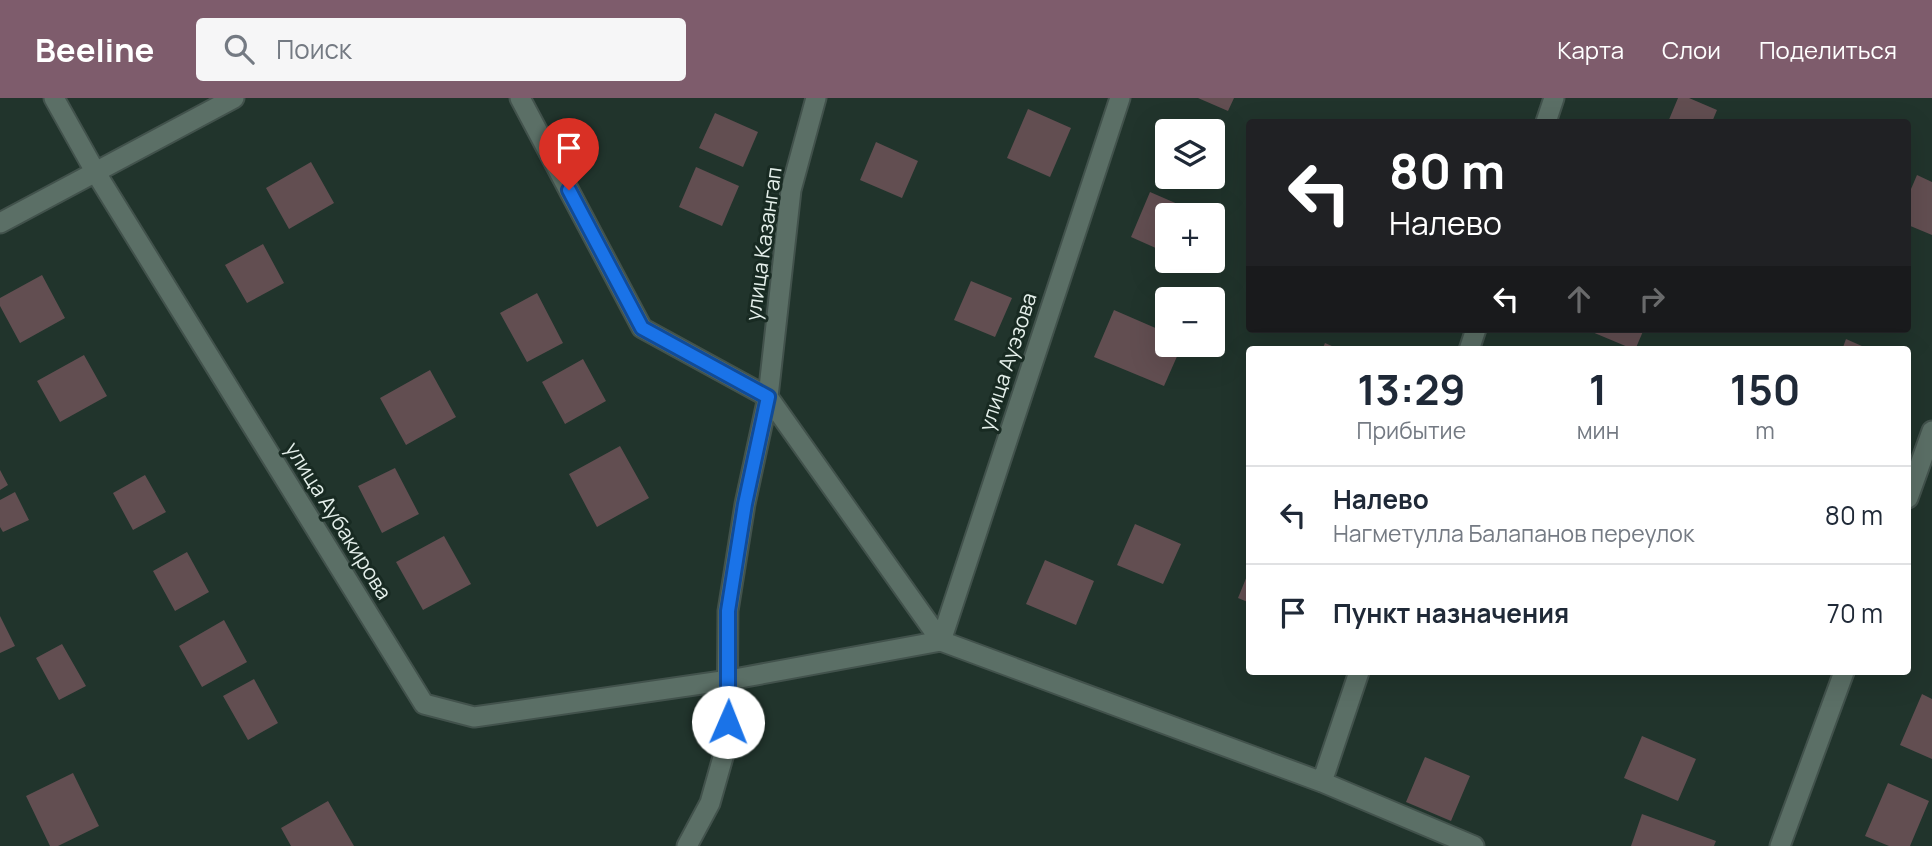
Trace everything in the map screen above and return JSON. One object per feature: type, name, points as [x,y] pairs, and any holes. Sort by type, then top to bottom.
[{"type":"street","name":"улица Аубакирова","points":[[54,98],[96,173],[424,704],[474,717],[729,680],[941,641]]},
{"type":"street","points":[[0,223],[234,98]]},
{"type":"street","points":[[520,98],[642,328],[768,397],[941,641],[1322,782],[1474,846]]},
{"type":"street","name":"улица Казангап","points":[[687,846],[710,803],[727,743],[728,611],[745,504],[768,397],[791,190],[816,98]]},
{"type":"street","name":"улица Ауэзова","points":[[941,641],[1119,98]]},
{"type":"street","points":[[1547,119],[1554,98]]},
{"type":"street","points":[[1911,490],[1932,431]]},
{"type":"street","points":[[1322,782],[1358,675]]},
{"type":"street","points":[[1780,846],[1843,675]]},
{"type":"building","points":[[1198,98],[1234,98],[1228,111]]},
{"type":"building","points":[[1678,98],[1689,98],[1717,110],[1713,119],[1669,119]]},
{"type":"building","points":[[1028,109],[1071,128],[1050,177],[1007,158]]},
{"type":"building","points":[[715,113],[758,132],[743,167],[699,148]]},
{"type":"building","points":[[876,142],[918,161],[902,198],[860,180]]},
{"type":"building","points":[[311,162],[334,203],[289,229],[266,188]]},
{"type":"building","points":[[696,167],[739,186],[722,226],[679,207]]},
{"type":"building","points":[[1917,175],[1932,182],[1932,235],[1911,226],[1911,189]]},
{"type":"building","points":[[1150,192],[1175,203],[1155,203],[1155,248],[1131,237]]},
{"type":"building","points":[[263,244],[284,283],[247,303],[225,265]]},
{"type":"building","points":[[42,275],[65,318],[20,343],[0,306],[0,298]]},
{"type":"building","points":[[971,281],[1012,298],[995,337],[954,320]]},
{"type":"building","points":[[537,293],[563,343],[527,362],[500,313]]},
{"type":"building","points":[[1114,310],[1155,328],[1155,357],[1177,357],[1164,386],[1094,357]]},
{"type":"building","points":[[1595,333],[1642,333],[1637,346],[1625,346]]},
{"type":"building","points":[[1846,339],[1862,346],[1843,346]]},
{"type":"building","points":[[84,355],[107,396],[60,422],[37,381]]},
{"type":"building","points":[[583,359],[606,401],[565,424],[542,382]]},
{"type":"building","points":[[430,370],[456,417],[406,445],[380,398]]},
{"type":"building","points":[[620,446],[649,498],[597,527],[569,474]]},
{"type":"building","points":[[395,468],[419,514],[382,533],[358,486]]},
{"type":"building","points":[[0,470],[8,485],[0,490]]},
{"type":"building","points":[[145,475],[166,512],[133,530],[113,493]]},
{"type":"building","points":[[15,492],[29,520],[3,532],[0,527],[0,500]]},
{"type":"building","points":[[1135,524],[1181,544],[1163,584],[1117,565]]},
{"type":"building","points":[[444,536],[471,584],[423,610],[396,562]]},
{"type":"building","points":[[187,552],[209,592],[175,611],[153,571]]},
{"type":"building","points":[[1045,560],[1094,581],[1076,625],[1026,604]]},
{"type":"building","points":[[1246,578],[1246,601],[1238,598]]},
{"type":"building","points":[[0,616],[15,646],[0,653]]},
{"type":"building","points":[[224,620],[247,662],[202,687],[179,646]]},
{"type":"building","points":[[62,644],[86,686],[59,700],[36,658]]},
{"type":"building","points":[[254,679],[278,723],[248,740],[223,696]]},
{"type":"building","points":[[1922,694],[1932,699],[1932,759],[1900,745]]},
{"type":"building","points":[[1642,736],[1696,759],[1678,801],[1624,778]]},
{"type":"building","points":[[1425,757],[1470,776],[1451,821],[1406,802]]},
{"type":"building","points":[[73,773],[99,826],[58,846],[50,846],[26,796]]},
{"type":"building","points":[[1888,783],[1929,801],[1910,846],[1889,846],[1865,836]]},
{"type":"building","points":[[328,801],[354,846],[291,846],[281,828]]},
{"type":"building","points":[[1642,814],[1716,841],[1714,846],[1631,846]]},
{"type":"route","points":[[569,190],[642,328],[768,397],[745,504],[728,611],[728,722]]}]
